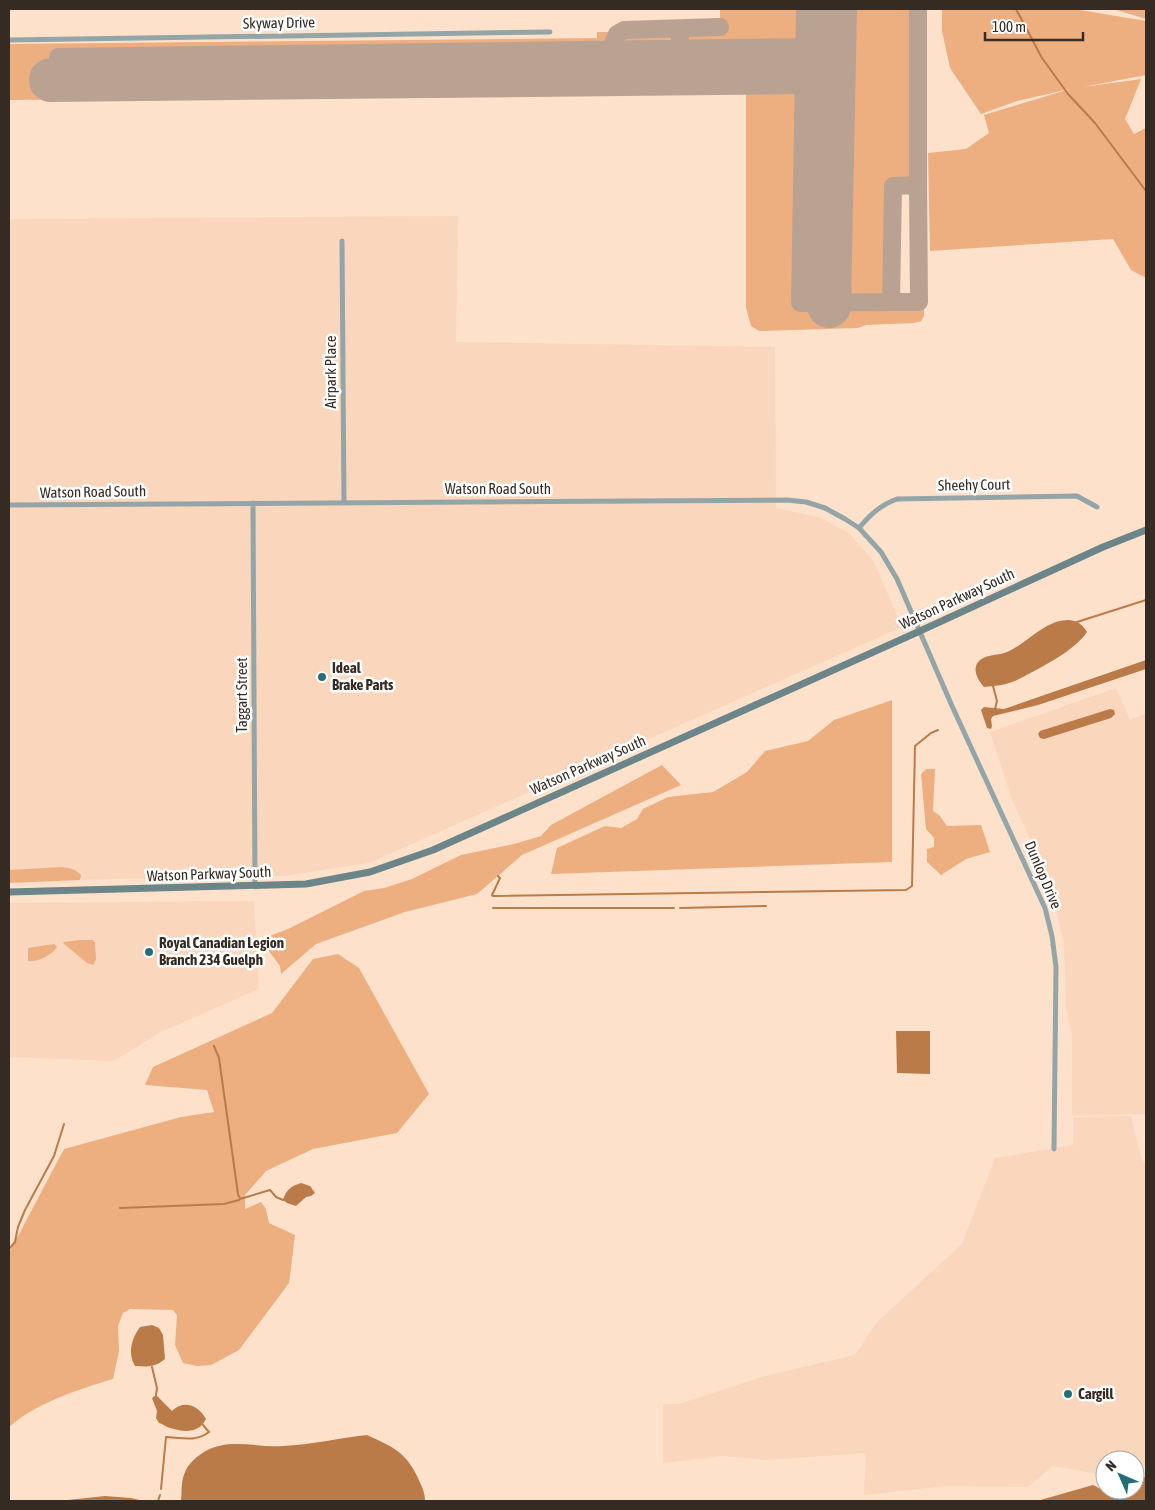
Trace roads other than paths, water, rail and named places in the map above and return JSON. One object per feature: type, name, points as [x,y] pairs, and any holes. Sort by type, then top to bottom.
[{"type":"main road","name":"Watson Parkway South","points":[[9,892],[255,887],[306,884],[370,872],[433,850],[1103,547],[1146,530]]},
{"type":"street","name":"Skyway Drive","points":[[9,40],[550,32]]},
{"type":"street","name":"Airpark Place","points":[[342,241],[344,502]]},
{"type":"street","name":"Sheehy Court","points":[[859,528],[872,512],[884,504],[897,499],[1077,496],[1097,507]]},
{"type":"street","name":"Watson Road South","points":[[9,505],[787,500],[806,502],[824,508],[859,528],[881,552],[897,580],[920,631]]},
{"type":"street","name":"Taggart Street","points":[[253,503],[255,887]]},
{"type":"street","name":"Dunlop Drive","points":[[920,631],[952,706],[1040,896],[1052,936],[1056,984],[1054,1148]]},
{"type":"waterway","points":[[1016,9],[1042,58],[1068,94],[1095,123],[1146,191]]},
{"type":"waterway","points":[[1077,622],[1146,600]]},
{"type":"waterway","points":[[993,686],[997,701],[995,709]]},
{"type":"waterway","points":[[498,876],[500,878],[493,896],[906,890],[912,886],[915,746],[931,733],[938,730]]},
{"type":"waterway","points":[[680,908],[766,906]]},
{"type":"waterway","points":[[493,908],[674,908]]},
{"type":"waterway","points":[[214,1046],[219,1058],[240,1199],[270,1190],[276,1197],[283,1200]]},
{"type":"waterway","points":[[9,1249],[15,1242],[18,1227],[25,1210],[54,1156],[64,1124]]},
{"type":"waterway","points":[[120,1208],[224,1204],[239,1200]]},
{"type":"waterway","points":[[152,1367],[157,1388],[156,1395]]},
{"type":"waterway","points":[[161,1489],[166,1437],[189,1439],[199,1437],[209,1432],[203,1425]]},
{"type":"waterway","points":[[158,1501],[160,1495]]},
{"type":"place","name":"Ideal Brake Parts","points":[[322,677]]},
{"type":"place","name":"Royal Canadian Legion Branch 234 Guelph","points":[[149,952]]},
{"type":"place","name":"Cargill","points":[[1068,1394]]}]
